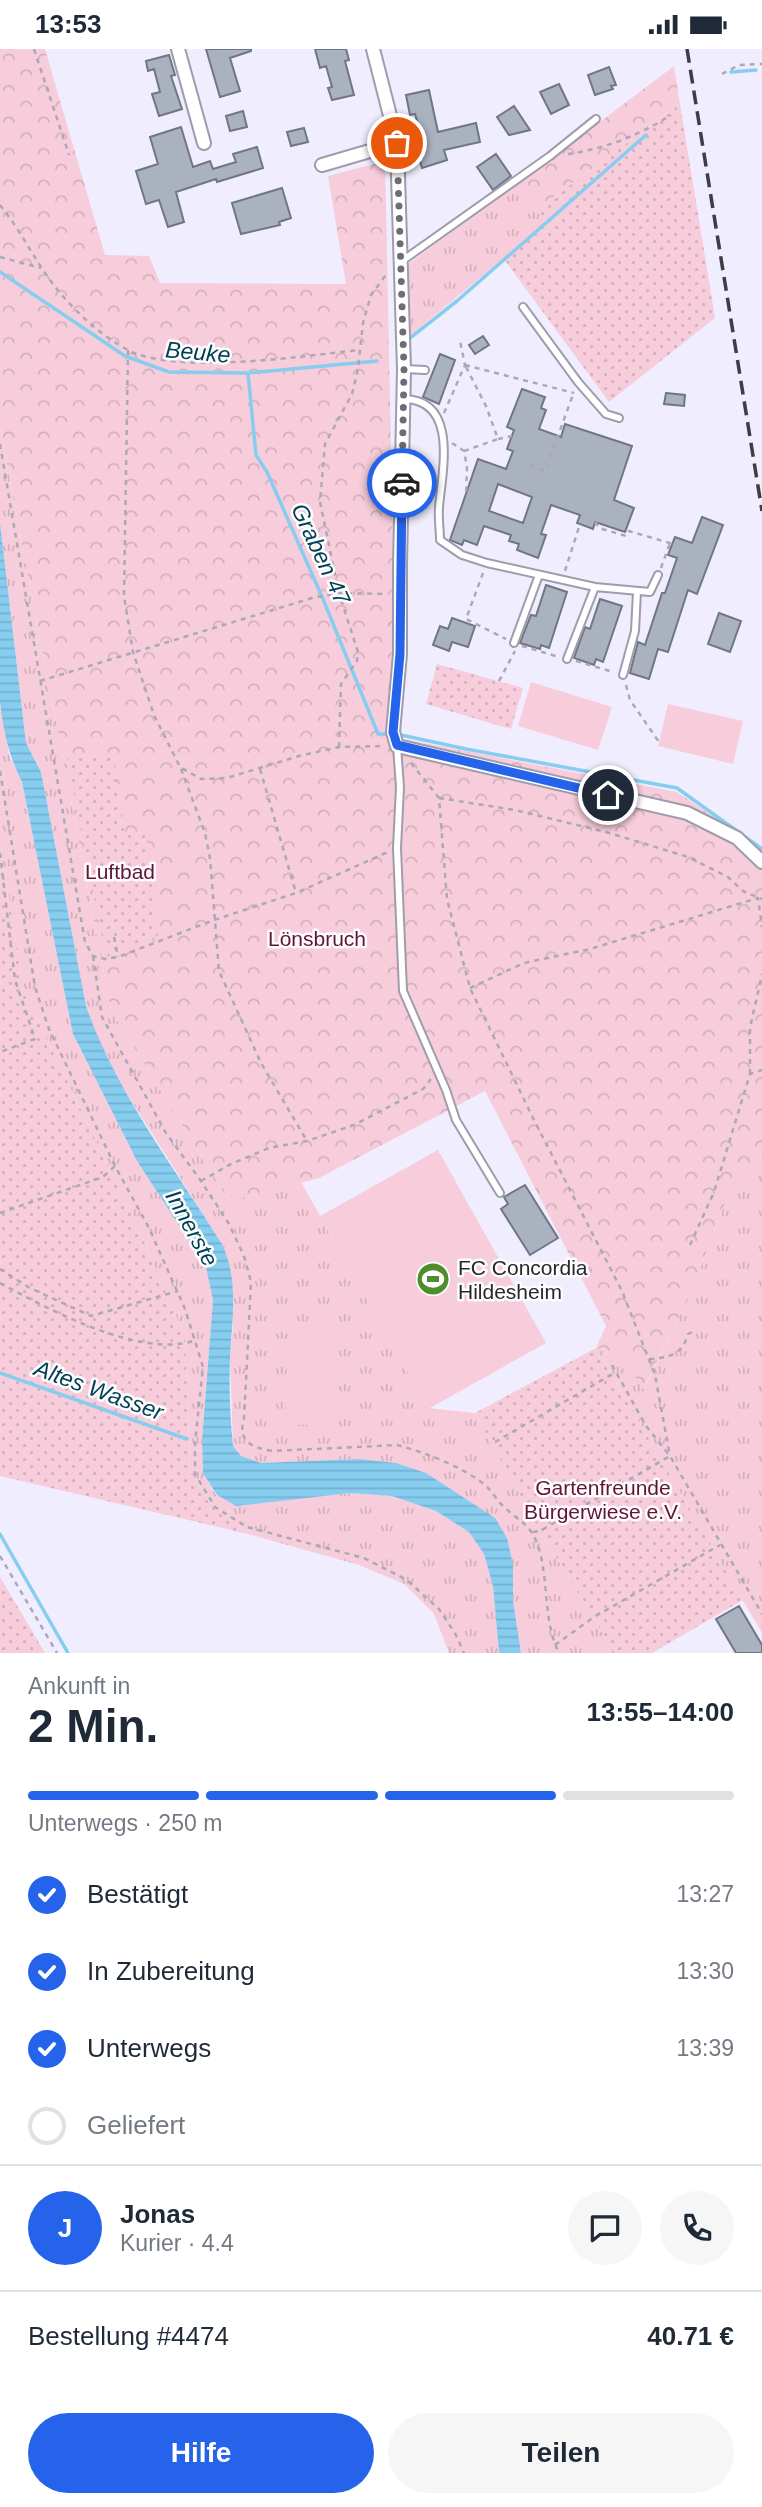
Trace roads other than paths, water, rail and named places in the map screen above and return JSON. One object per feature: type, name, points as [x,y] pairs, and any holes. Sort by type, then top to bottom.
[{"type":"street","points":[[178,49],[204,143]]},
{"type":"street","points":[[373,49],[397,143],[404,369],[400,654],[393,732],[397,745],[687,813],[737,838],[762,862]]},
{"type":"street","points":[[322,165],[397,143]]},
{"type":"lane","points":[[400,263],[551,156],[596,119]]},
{"type":"lane","points":[[523,307],[578,382],[606,414],[619,418]]},
{"type":"lane","points":[[404,369],[425,370]]},
{"type":"lane","points":[[404,399],[416,399],[431,408],[444,438],[444,470],[439,509],[440,540],[462,555],[487,563],[595,587],[650,592],[658,575]]},
{"type":"lane","points":[[514,643],[540,575]]},
{"type":"lane","points":[[567,659],[595,587]]},
{"type":"lane","points":[[623,675],[635,631],[637,591]]},
{"type":"lane","points":[[397,745],[400,787],[397,848],[402,991],[446,1090],[456,1120],[500,1193]]},
{"type":"water","name":"Innerste","points":[[0,523],[26,743],[41,772],[86,1006],[113,1069],[222,1244],[231,1272],[233,1300],[230,1413],[233,1446],[241,1456],[261,1463],[359,1459],[396,1463],[426,1473],[495,1518],[507,1538],[513,1565],[513,1601],[521,1653],[499,1653],[493,1586],[484,1554],[469,1532],[436,1511],[392,1496],[350,1493],[236,1506],[217,1495],[203,1473],[202,1440],[213,1300],[206,1267],[137,1161],[73,1034],[22,782],[10,753],[0,702]]},
{"type":"waterway","name":"Beuke","points":[[731,72],[756,70]]},
{"type":"waterway","name":"Beuke","points":[[410,338],[457,301],[646,135]]},
{"type":"waterway","name":"Beuke","points":[[0,272],[125,356],[169,372],[248,373],[377,361]]},
{"type":"waterway","name":"Graben 47","points":[[248,373],[256,455],[267,472],[323,599],[378,734],[390,734]]},
{"type":"waterway","name":"Graben 47","points":[[401,735],[677,788],[762,849]]},
{"type":"waterway","name":"Altes Wasser","points":[[0,1373],[187,1439]]},
{"type":"waterway","name":"Altes Wasser","points":[[0,1534],[68,1653]]},
{"type":"railway","points":[[687,49],[762,511]]},
{"type":"place","name":"FC Concordia Hildesheim","points":[[433,1279]]},
{"type":"park label","name":"Luftbad","points":[[120,871]]},
{"type":"park label","name":"Lönsbruch","points":[[317,938]]},
{"type":"park label","name":"Gartenfreunde Bürgerwiese e.V.","points":[[603,1499]]}]
